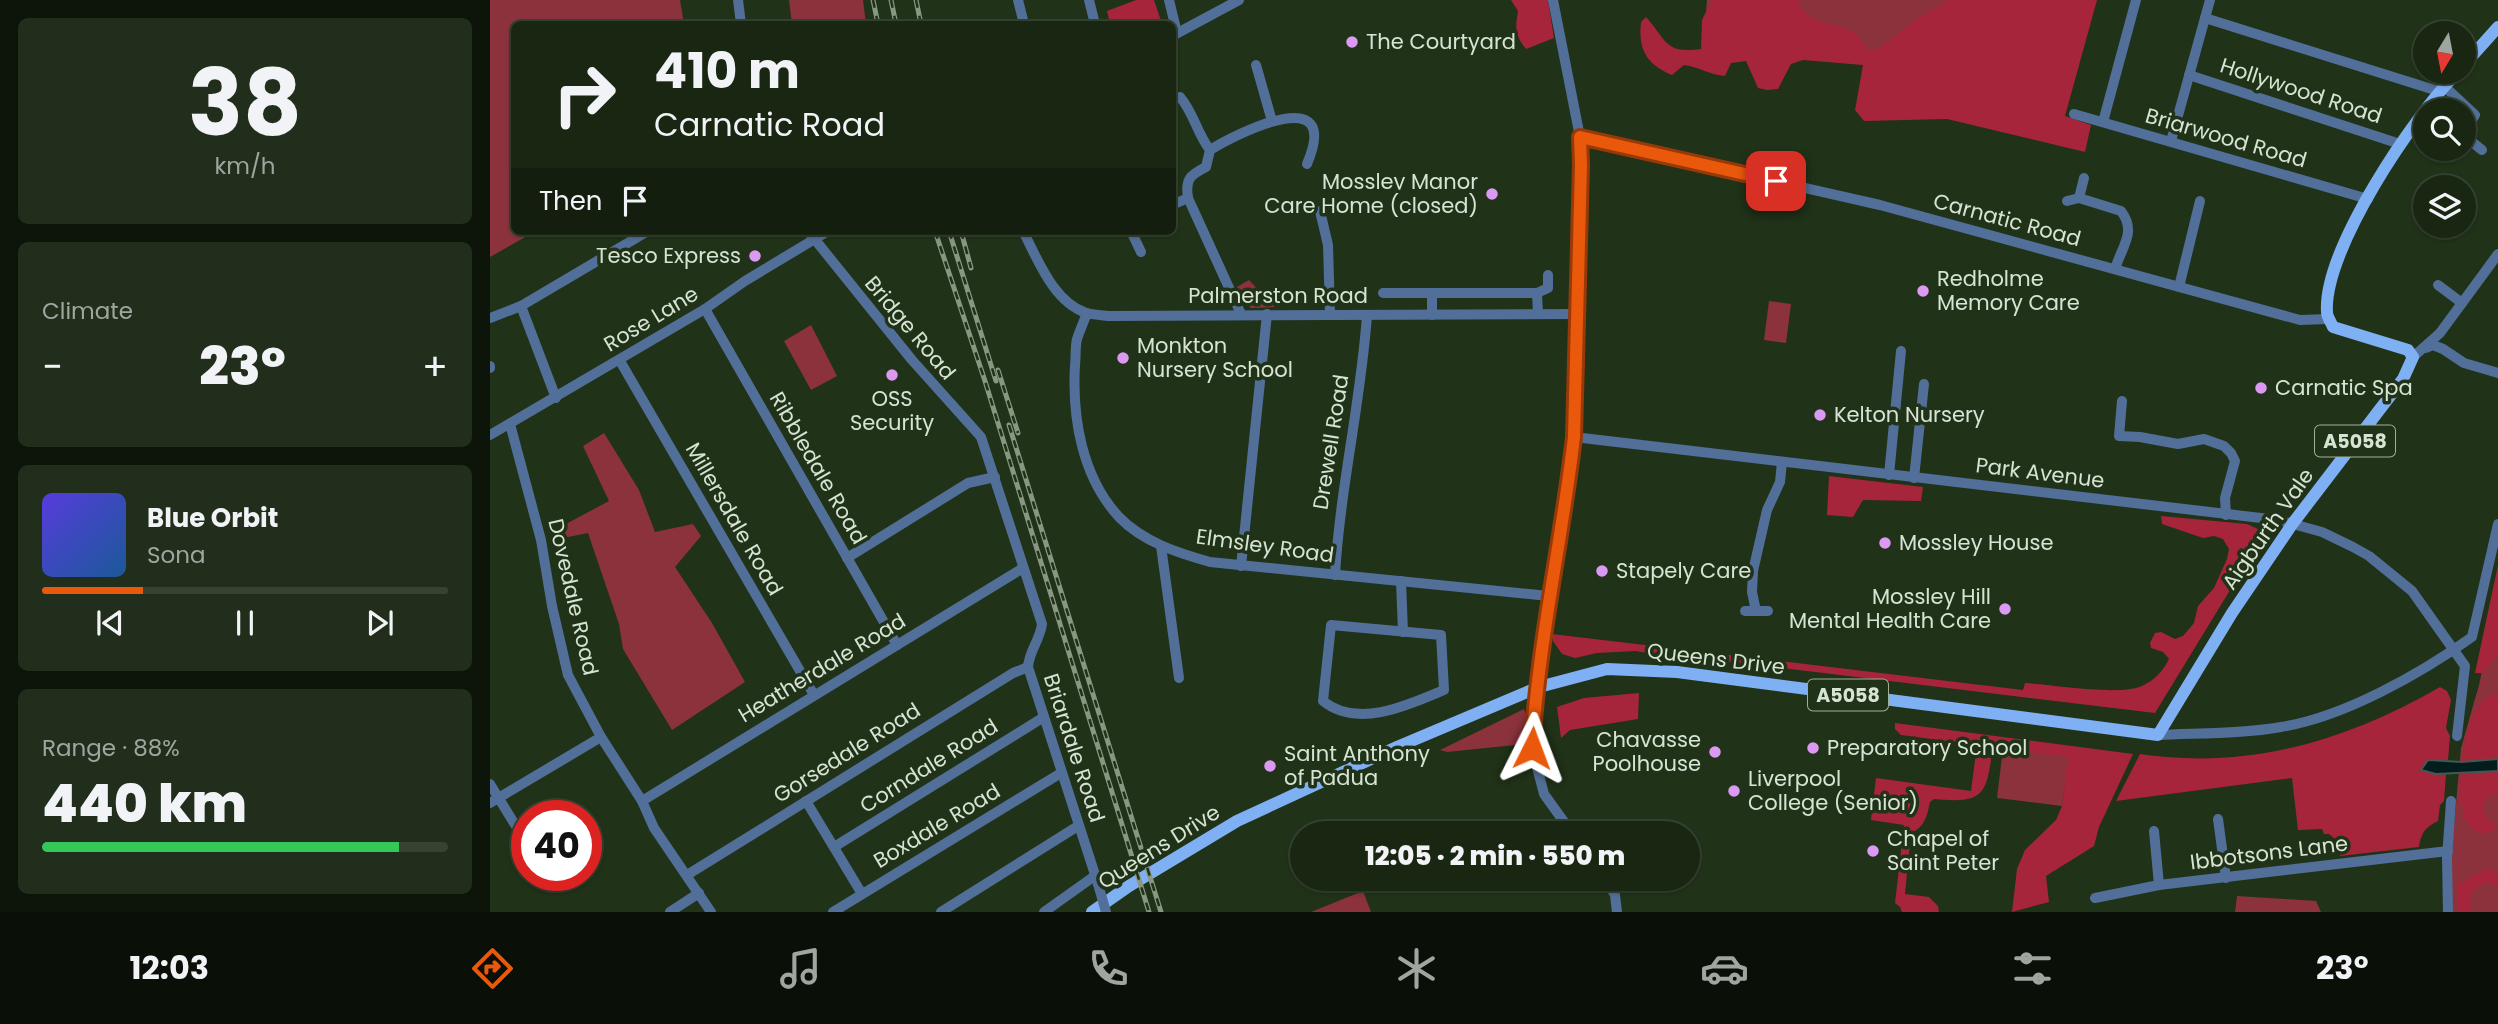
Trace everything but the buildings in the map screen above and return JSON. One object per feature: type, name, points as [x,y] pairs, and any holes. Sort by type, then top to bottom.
[{"type":"main road","points":[[2476,52],[2498,27]]},
{"type":"main road","points":[[2329,319],[2327,312],[2331,281],[2343,247],[2400,144],[2445,84]]},
{"type":"main road","name":"Carnatic Road","points":[[2329,319],[2333,327],[2344,332],[2418,353]]},
{"type":"main road","name":"Aigburth Vale","points":[[2158,735],[2232,613],[2293,523],[2403,379],[2418,353]]},
{"type":"main road","name":"Queens Drive","points":[[1092,912],[1129,886],[1237,821],[1397,747],[1539,687],[1607,669],[1641,669],[2158,735]]},
{"type":"street","points":[[738,0],[741,21]]},
{"type":"street","points":[[1018,0],[1023,21]]},
{"type":"street","points":[[1089,0],[1094,21]]},
{"type":"street","points":[[1169,0],[1173,21]]},
{"type":"street","points":[[1176,33],[1240,0]]},
{"type":"street","points":[[1553,0],[1580,137],[1574,437],[1534,712],[1533,758],[1544,794],[1563,821]]},
{"type":"street","points":[[2103,122],[2136,0]]},
{"type":"street","points":[[2171,141],[2210,0]]},
{"type":"street","points":[[2205,18],[2441,88],[2475,116],[2465,132],[2467,138],[2482,150]]},
{"type":"street","points":[[1256,65],[1272,121]]},
{"type":"street","name":"Hollywood Road","points":[[2189,75],[2400,144]]},
{"type":"street","points":[[1188,106],[1194,96]]},
{"type":"street","points":[[1180,97],[1188,106],[1194,125],[1210,150]]},
{"type":"street","name":"Briarwood Road","points":[[2074,114],[2368,199]]},
{"type":"street","points":[[1241,314],[1188,198],[1186,184],[1191,175],[1206,167],[1210,150],[1231,137],[1272,121],[1299,117],[1307,119],[1313,126],[1315,137],[1307,164]]},
{"type":"street","name":"Carnatic Road","points":[[1580,137],[1857,200],[2300,320],[2329,319]]},
{"type":"street","points":[[2079,198],[2084,178]]},
{"type":"street","points":[[1176,203],[1188,198]]},
{"type":"street","points":[[2067,201],[2079,198],[2121,211],[2130,224],[2129,235],[2121,248],[2115,269]]},
{"type":"street","points":[[2179,287],[2200,201]]},
{"type":"street","points":[[1320,212],[1328,245],[1331,314]]},
{"type":"street","points":[[490,318],[521,306],[641,235]]},
{"type":"street","name":"Rose Lane","points":[[490,435],[705,309],[811,235]]},
{"type":"street","name":"Bridge Road","points":[[811,235],[912,360],[981,437]]},
{"type":"street","points":[[1025,235],[1050,282],[1065,300],[1087,313]]},
{"type":"street","points":[[1133,235],[1141,252]]},
{"type":"street","name":"Aigburth Vale","points":[[2418,353],[2440,333],[2498,254]]},
{"type":"street","points":[[1383,293],[1537,293],[1548,288],[1548,275]]},
{"type":"street","points":[[2438,285],[2462,303]]},
{"type":"street","points":[[1432,293],[1432,315]]},
{"type":"street","points":[[1537,293],[1538,314]]},
{"type":"street","points":[[521,306],[556,398]]},
{"type":"street","name":"Ribbledale Road","points":[[705,309],[897,645]]},
{"type":"street","name":"Palmerston Road","points":[[1087,313],[1109,316],[1577,314]]},
{"type":"street","name":"Elmsley Road","points":[[1087,313],[1077,340],[1074,386],[1078,432],[1083,451],[1107,501],[1121,518],[1161,546],[1210,562],[1241,566],[1549,596]]},
{"type":"street","points":[[1241,566],[1267,314]]},
{"type":"street","name":"Drewell Road","points":[[1335,575],[1338,526],[1360,385],[1367,315]]},
{"type":"street","points":[[2418,353],[2433,345],[2464,363],[2498,373]]},
{"type":"street","points":[[1889,475],[1901,351]]},
{"type":"street","name":"Millersdale Road","points":[[620,361],[814,695]]},
{"type":"street","points":[[1914,478],[1924,384]]},
{"type":"street","points":[[2122,401],[2119,436],[2178,444],[2204,439],[2224,446],[2231,453],[2235,461],[2234,471],[2227,485],[2226,515]]},
{"type":"street","name":"Dovedale Road","points":[[510,424],[541,540],[552,607],[568,675],[601,737],[642,801],[654,828],[711,912]]},
{"type":"street","name":"Briardale Road","points":[[981,437],[1042,624],[1040,636],[1029,657],[1028,667],[1107,912]]},
{"type":"street","name":"Park Avenue","points":[[1574,437],[2293,523],[2322,532],[2369,556],[2412,591],[2455,649]]},
{"type":"street","points":[[1768,611],[1751,611],[1753,571],[1767,510],[1780,482],[1782,462]]},
{"type":"street","points":[[847,558],[968,483],[995,477]]},
{"type":"street","points":[[2457,736],[2465,666],[2455,649],[2472,637],[2498,524]]},
{"type":"street","points":[[1161,546],[1179,678]]},
{"type":"street","name":"Heatherdale Road","points":[[642,801],[1023,568]]},
{"type":"street","points":[[1401,582],[1403,632]]},
{"type":"street","points":[[1331,625],[1403,632],[1441,635],[1444,690],[1391,710],[1352,713],[1332,708],[1323,701],[1331,625]]},
{"type":"street","name":"Queens Drive","points":[[2158,735],[2280,727],[2338,712],[2391,686],[2455,649]]},
{"type":"street","name":"Gorsedale Road","points":[[687,875],[1013,673],[1028,667]]},
{"type":"street","name":"Corndale Road","points":[[834,848],[1044,717]]},
{"type":"street","points":[[494,801],[601,737]]},
{"type":"street","name":"Boxdale Road","points":[[834,912],[1062,773]]},
{"type":"street","points":[[490,785],[494,801],[511,823]]},
{"type":"street","points":[[806,801],[862,894]]},
{"type":"street","points":[[2448,912],[2451,801]]},
{"type":"street","points":[[2218,819],[2226,878]]},
{"type":"street","points":[[941,912],[1078,826]]},
{"type":"street","points":[[2154,831],[2159,885]]},
{"type":"street","name":"Ibbotsons Lane","points":[[2095,898],[2159,885],[2448,851]]},
{"type":"street","name":"Queens Drive","points":[[1044,912],[1097,879]]},
{"type":"street","points":[[1613,891],[1617,912]]},
{"type":"street","points":[[670,912],[699,893]]},
{"type":"shaded area","points":[[490,0],[680,0],[684,21],[511,21],[511,235],[529,235],[490,257]]},
{"type":"shaded area","points":[[789,0],[863,0],[866,21],[792,21]]},
{"type":"shaded area","points":[[1136,0],[1154,0],[1161,21],[1109,21],[1107,11]]},
{"type":"shaded area","points":[[1511,0],[1548,0],[1554,38],[1526,49],[1518,35],[1518,11]]},
{"type":"shaded area","points":[[1707,0],[1960,0],[1884,61],[1705,25]]},
{"type":"shaded area","points":[[1712,0],[1800,0],[1800,8],[1808,16],[1844,28],[1860,39],[1867,49],[1877,50],[1917,19],[1948,0],[2097,0],[2065,116],[2091,125],[2085,152],[1947,119],[1864,121],[1855,110],[1863,65],[1803,60],[1791,64],[1778,89],[1767,90],[1758,88],[1746,61],[1731,63],[1725,76],[1684,65],[1672,75],[1650,61],[1643,48],[1640,32],[1641,22],[1646,17],[1673,47],[1701,49],[1702,20]]},
{"type":"shaded area","points":[[1249,280],[1275,307],[1251,308],[1242,299],[1237,287]]},
{"type":"shaded area","points":[[1769,301],[1791,304],[1786,343],[1764,340]]},
{"type":"shaded area","points":[[811,325],[837,376],[811,390],[784,341]]},
{"type":"shaded area","points":[[604,433],[639,490],[655,532],[693,524],[701,536],[675,567],[712,623],[745,682],[672,730],[623,649],[619,624],[588,533],[553,540],[551,532],[609,501],[583,446]]},
{"type":"shaded area","points":[[1829,476],[1923,487],[1921,501],[1863,500],[1853,517],[1827,515]]},
{"type":"shaded area","points":[[2161,516],[2247,524],[2260,530],[2260,541],[2155,713],[1675,655],[1661,650],[1652,654],[1636,651],[1597,653],[1575,658],[1562,654],[1553,641],[1552,634],[2023,690],[2025,683],[2102,690],[2132,689],[2151,681],[2164,667],[2169,659],[2163,652],[2151,648],[2150,643],[2155,633],[2161,632],[2175,639],[2183,636],[2194,623],[2198,606],[2214,588],[2229,549],[2223,539],[2214,536],[2203,538],[2162,524]]},
{"type":"shaded area","points":[[2498,565],[2498,655],[2483,673],[2475,673]]},
{"type":"shaded area","points":[[2498,594],[2498,912],[2451,912],[2450,870],[2461,748],[2479,685]]},
{"type":"shaded area","points":[[2440,687],[2447,691],[2451,700],[2446,728],[2450,736],[2448,760],[2428,760],[2436,774],[2446,774],[2444,801],[2440,805],[2438,821],[2424,831],[2419,847],[2340,856],[2340,843],[2329,834],[2324,834],[2322,829],[2298,830],[2292,778],[2116,801],[2140,754],[2220,758],[2296,747],[2369,722]]},
{"type":"shaded area","points":[[1639,693],[1638,719],[1570,730],[1561,738],[1557,707],[1584,698]]},
{"type":"shaded area","points":[[2498,694],[2498,759],[2462,762],[2467,732],[2475,711],[2489,697]]},
{"type":"shaded area","points":[[1524,709],[1527,717],[1525,744],[1447,752],[1440,750]]},
{"type":"shaded area","points":[[1895,723],[2133,754],[2099,827],[2094,846],[2046,876],[2049,902],[2012,912],[2017,869],[2025,850],[2056,820],[2062,806],[2068,757],[1993,747],[1988,776],[1980,792],[1964,800],[1934,799],[1930,802],[1922,824],[1911,833],[1905,894],[1929,897],[1938,906],[1939,912],[1902,912],[1895,903],[1904,825],[1871,820],[1876,778],[1971,791],[1977,745],[1901,735],[1895,729]]},
{"type":"shaded area","points":[[2003,748],[2069,756],[2062,806],[1997,798]]},
{"type":"shaded area","points":[[2498,771],[2498,794],[2490,795],[2486,799],[2483,810],[2489,821],[2497,825],[2491,831],[2480,834],[2467,823],[2459,801],[2461,774]]},
{"type":"shaded area","points":[[2486,868],[2498,873],[2498,886],[2487,882],[2471,891],[2470,912],[2457,912],[2457,885]]},
{"type":"shaded area","points":[[1363,891],[1371,912],[1311,912]]},
{"type":"shaded area","points":[[2237,896],[2316,901],[2321,912],[2235,912]]},
{"type":"water","points":[[2498,759],[2498,771],[2436,774],[2421,770],[2428,760],[2462,762]]},
{"type":"railway","points":[[873,0],[877,21]]},
{"type":"railway","points":[[891,0],[895,21]]},
{"type":"railway","points":[[916,0],[920,21]]},
{"type":"railway","points":[[936,235],[985,381],[1149,912]]},
{"type":"railway","points":[[950,235],[996,381]]},
{"type":"railway","points":[[962,235],[971,268]]},
{"type":"railway","points":[[998,370],[1018,433]]},
{"type":"railway","points":[[1009,425],[1161,912]]},
{"type":"place","name":"The Courtyard","points":[[1352,42]]},
{"type":"place","name":"Mossley Manor Care Home (closed)","points":[[1492,194]]},
{"type":"place","name":"Tesco Express","points":[[755,256]]},
{"type":"place","name":"Redholme Memory Care","points":[[1923,291]]},
{"type":"place","name":"Monkton Nursery School","points":[[1123,358]]},
{"type":"place","name":"OSS Security","points":[[892,375]]},
{"type":"place","name":"Carnatic Spa","points":[[2261,388]]},
{"type":"place","name":"Kelton Nursery","points":[[1820,415]]},
{"type":"place","name":"Mossley House","points":[[1885,543]]},
{"type":"place","name":"Stapely Care","points":[[1602,571]]},
{"type":"place","name":"Mossley Hill Mental Health Care","points":[[2005,609]]},
{"type":"place","name":"Preparatory School","points":[[1813,748]]},
{"type":"place","name":"Chavasse Poolhouse","points":[[1715,752]]},
{"type":"place","name":"Saint Anthony of Padua","points":[[1270,766]]},
{"type":"place","name":"Liverpool College (Senior)","points":[[1734,791]]},
{"type":"place","name":"Chapel of Saint Peter","points":[[1873,851]]},
{"type":"route","points":[[1532,748],[1546,615],[1574,437],[1580,137],[1776,181]]}]
